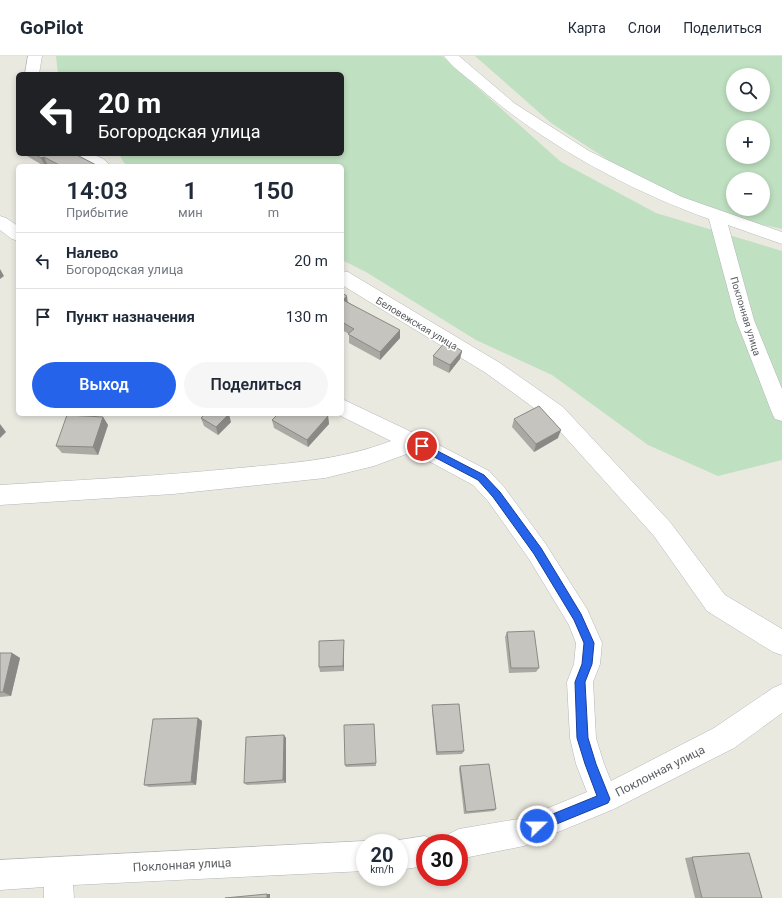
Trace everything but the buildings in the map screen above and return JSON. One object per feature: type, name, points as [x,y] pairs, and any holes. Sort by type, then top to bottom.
[{"type":"street","points":[[32,72],[35,56]]},
{"type":"street","points":[[451,56],[509,106],[583,154],[676,201],[782,238]]},
{"type":"street","points":[[87,156],[99,164]]},
{"type":"street","name":"Поклонная улица","points":[[717,216],[745,320],[782,413]]},
{"type":"street","points":[[0,222],[16,233]]},
{"type":"street","name":"Беловежская улица","points":[[344,279],[493,368],[556,414],[662,529],[716,603],[782,643]]},
{"type":"street","points":[[344,408],[481,478],[496,494],[538,551],[578,617],[589,643],[587,664],[580,682],[583,738],[590,764],[604,799]]},
{"type":"street","points":[[0,495],[173,484],[325,469],[374,457],[413,442]]},
{"type":"street","name":"Поклонная улица","points":[[468,842],[524,832],[604,799],[724,738],[782,697]]},
{"type":"street","name":"Поклонная улица","points":[[0,875],[59,884],[356,857]]},
{"type":"green space","points":[[56,56],[442,56],[561,162],[656,213],[782,251],[782,460],[718,476],[648,445],[552,375],[476,340],[366,272],[344,261],[344,164],[126,164],[124,163],[120,156],[344,156],[344,72],[58,72]]},
{"type":"green space","points":[[475,56],[782,56],[782,229],[751,222],[734,216],[770,216],[770,172],[726,172],[726,213],[645,184],[551,123]]},
{"type":"route","points":[[422,446],[481,478],[496,494],[538,551],[578,617],[589,643],[587,664],[580,682],[583,738],[590,764],[604,799],[537,826]]}]
